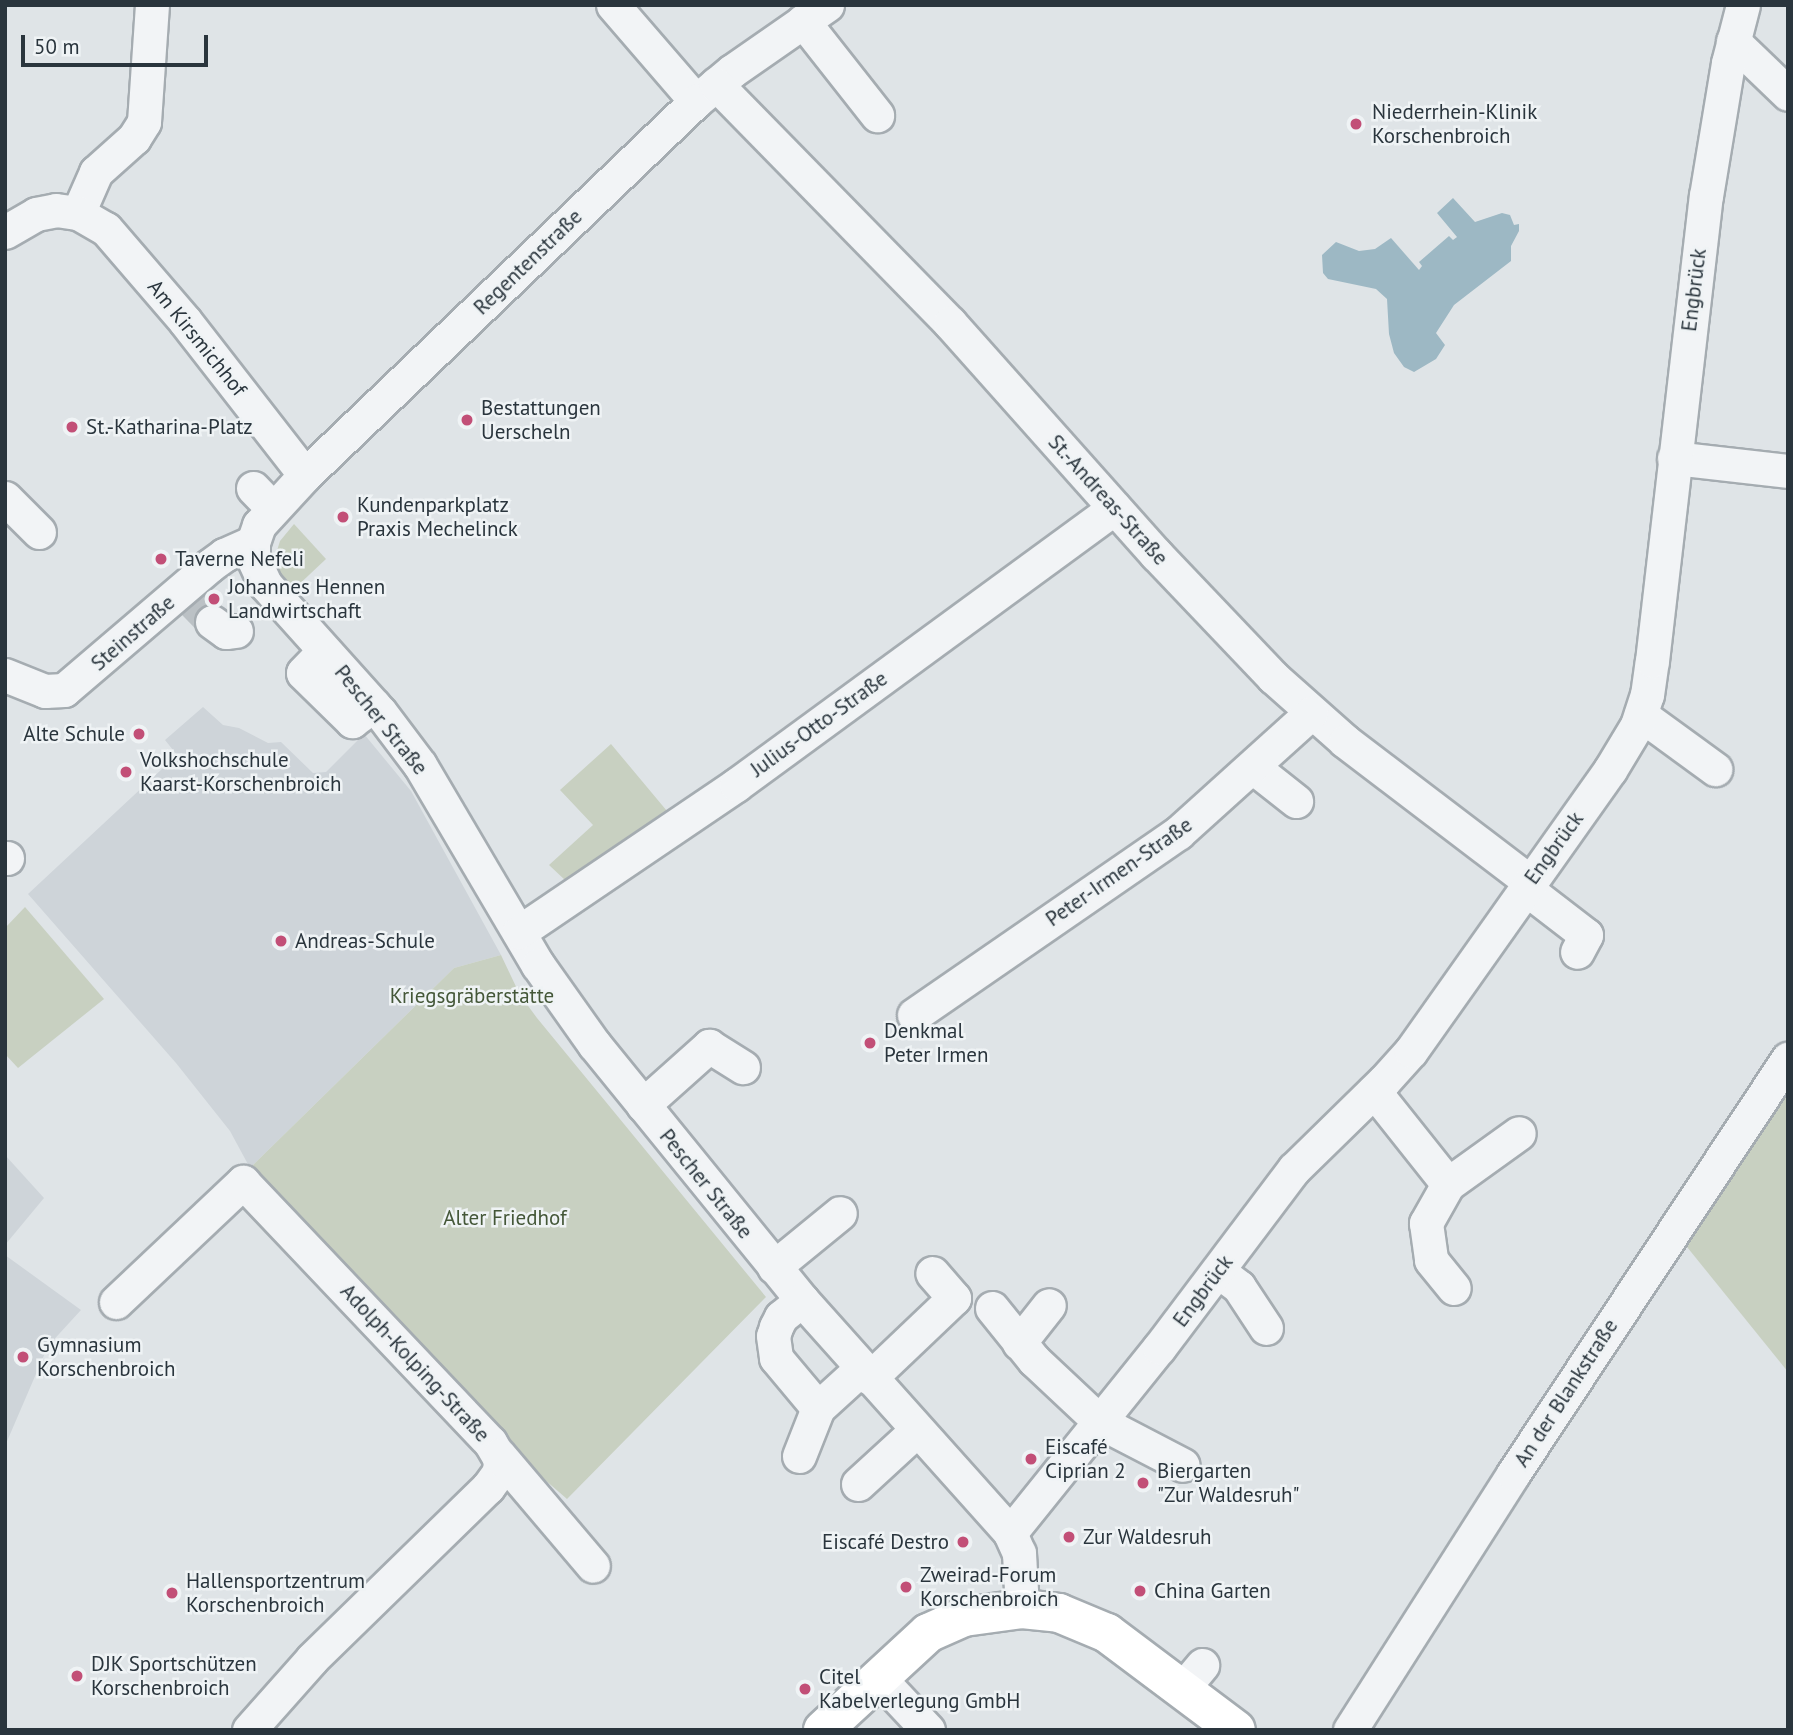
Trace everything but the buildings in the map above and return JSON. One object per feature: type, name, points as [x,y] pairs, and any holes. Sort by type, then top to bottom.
[{"type":"main road","points":[[823,1730],[911,1646],[936,1628],[964,1617],[1022,1609],[1059,1613],[1096,1628],[1192,1676],[1236,1730]]},
{"type":"street","points":[[5,232],[44,211],[78,214],[96,172],[134,138],[144,122],[152,5]]},
{"type":"street","name":"St.-Andreas-Straße","points":[[613,5],[950,323],[1114,508],[1311,713],[1528,885],[1586,935],[1577,953]]},
{"type":"street","name":"Engbrück","points":[[1010,1533],[1218,1271],[1299,1162],[1374,1091],[1411,1051],[1620,756],[1641,715],[1652,661],[1702,220],[1733,41],[1743,5]]},
{"type":"street","points":[[815,13],[877,115]]},
{"type":"street","name":"Regentenstraße","points":[[253,542],[263,498],[317,475],[706,92],[815,13]]},
{"type":"street","points":[[1733,41],[1788,94]]},
{"type":"street","name":"Am Kirsmichhof","points":[[78,214],[112,234],[177,328],[220,382],[317,475]]},
{"type":"street","points":[[1674,458],[1788,471]]},
{"type":"street","points":[[5,498],[39,532]]},
{"type":"street","name":"Julius-Otto-Straße","points":[[505,925],[747,778],[1114,508]]},
{"type":"street","name":"Steinstraße","points":[[5,675],[68,701],[206,611],[224,555],[253,542]]},
{"type":"street","name":"Pescher Straße","points":[[253,542],[253,558],[260,577],[374,705],[420,765],[505,925],[556,993],[774,1267],[1010,1533],[1019,1553],[1022,1609]]},
{"type":"street","name":"Peter-Irmen-Straße","points":[[914,1016],[1153,852],[1253,767],[1311,713]]},
{"type":"street","points":[[1641,715],[1715,769]]},
{"type":"street","points":[[1253,767],[1296,801]]},
{"type":"street","points":[[643,1105],[709,1046],[743,1067]]},
{"type":"street","name":"An der Blankstraße","points":[[1350,1730],[1519,1463],[1788,1059]]},
{"type":"street","points":[[1374,1091],[1448,1184]]},
{"type":"street","points":[[1454,1288],[1431,1259],[1426,1223],[1448,1184],[1520,1133]]},
{"type":"street","name":"Adolph-Kolping-Straße","points":[[116,1302],[243,1182],[490,1442],[499,1455],[499,1472],[492,1484],[351,1609],[249,1730]]},
{"type":"street","points":[[774,1267],[839,1213]]},
{"type":"street","points":[[1218,1271],[1239,1287],[1266,1328]]},
{"type":"street","points":[[799,1456],[818,1408],[866,1373],[954,1297],[932,1273]]},
{"type":"street","points":[[802,1300],[781,1317],[776,1327],[773,1336],[776,1358],[818,1408]]},
{"type":"street","points":[[1019,1343],[1049,1305]]},
{"type":"street","points":[[992,1308],[1019,1343],[1100,1422],[1183,1465]]},
{"type":"street","points":[[858,1484],[917,1430]]},
{"type":"street","points":[[499,1455],[593,1566]]},
{"type":"street","points":[[878,1677],[929,1730]]},
{"type":"shaded area","name":"Andreas-Schule","points":[[203,707],[223,725],[239,728],[268,743],[281,742],[313,773],[326,772],[364,734],[411,791],[501,955],[454,968],[250,1168],[230,1131],[176,1063],[28,894],[177,755],[165,740]]},
{"type":"shaded area","points":[[5,1155],[44,1198],[5,1245]]},
{"type":"shaded area","name":"Gymnasium Korschenbroich","points":[[5,1255],[81,1310],[48,1346],[5,1446]]},
{"type":"green space","points":[[294,524],[326,559],[292,591],[280,575],[276,554],[280,541]]},
{"type":"green space","points":[[611,744],[667,811],[566,881],[549,865],[593,825],[560,790]]},
{"type":"green space","points":[[25,907],[104,999],[18,1068],[5,1054],[5,928]]},
{"type":"green space","name":"Alter Friedhof","points":[[501,955],[520,995],[537,1018],[766,1297],[567,1499],[529,1466],[250,1168],[454,968]]},
{"type":"green space","points":[[1788,1085],[1788,1372],[1683,1242]]},
{"type":"water","points":[[1453,198],[1475,222],[1502,213],[1510,215],[1514,225],[1519,224],[1519,231],[1511,246],[1511,261],[1454,305],[1436,333],[1445,345],[1436,359],[1414,372],[1404,367],[1394,353],[1389,334],[1387,299],[1376,289],[1328,279],[1323,273],[1322,255],[1336,242],[1359,251],[1375,249],[1391,238],[1419,270],[1422,266],[1419,262],[1449,236],[1453,240],[1457,237],[1437,213]]},
{"type":"tunnel","points":[[193,602],[212,622]]},
{"type":"place","name":"Niederrhein-Klinik Korschenbroich","points":[[1356,124]]},
{"type":"place","name":"Bestattungen Uerscheln","points":[[467,420]]},
{"type":"place","name":"St.-Katharina-Platz","points":[[72,427]]},
{"type":"place","name":"Kundenparkplatz Praxis Mechelinck","points":[[343,517]]},
{"type":"place","name":"Taverne Nefeli","points":[[161,559]]},
{"type":"place","name":"Johannes Hennen Landwirtschaft","points":[[214,599]]},
{"type":"place","name":"Alte Schule","points":[[139,734]]},
{"type":"place","name":"Volkshochschule Kaarst-Korschenbroich","points":[[126,772]]},
{"type":"place","name":"Andreas-Schule","points":[[281,941]]},
{"type":"place","name":"Denkmal Peter Irmen","points":[[870,1043]]},
{"type":"place","name":"Gymnasium Korschenbroich","points":[[23,1357]]},
{"type":"place","name":"Eiscafé Ciprian 2","points":[[1031,1459]]},
{"type":"place","name":"Biergarten \"Zur Waldesruh\"","points":[[1143,1483]]},
{"type":"place","name":"Zur Waldesruh","points":[[1069,1537]]},
{"type":"place","name":"Eiscafé Destro","points":[[963,1542]]},
{"type":"place","name":"Zweirad-Forum Korschenbroich","points":[[906,1587]]},
{"type":"place","name":"China Garten","points":[[1140,1591]]},
{"type":"place","name":"Hallensportzentrum Korschenbroich","points":[[172,1593]]},
{"type":"place","name":"DJK Sportschützen Korschenbroich","points":[[77,1676]]},
{"type":"place","name":"Citel Kabelverlegung GmbH","points":[[805,1689]]},
{"type":"park label","name":"Kriegsgräberstätte","points":[[472,996]]}]
